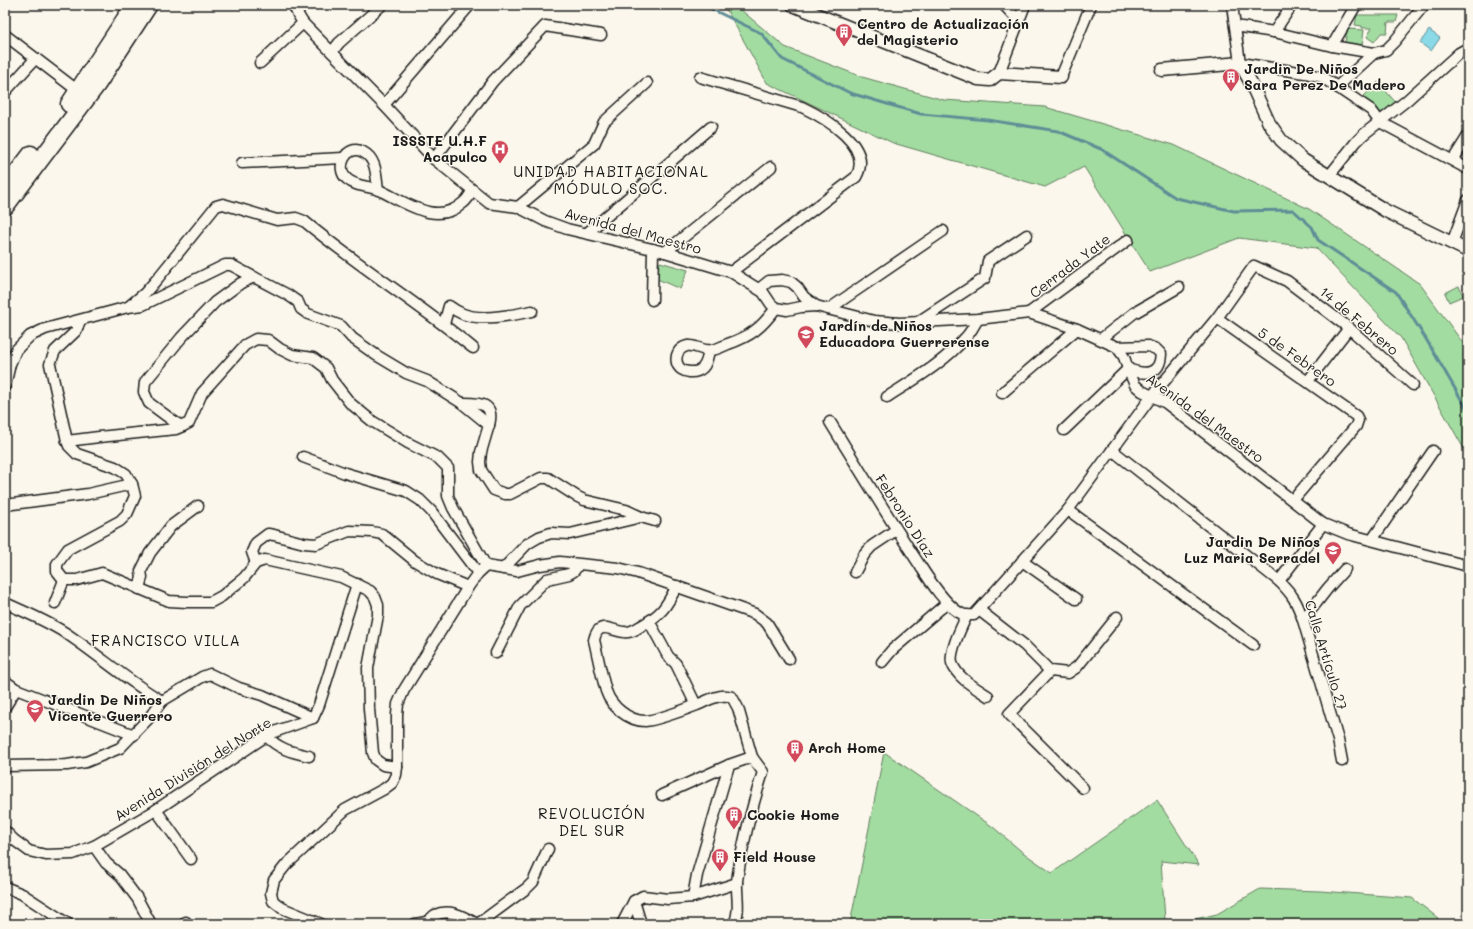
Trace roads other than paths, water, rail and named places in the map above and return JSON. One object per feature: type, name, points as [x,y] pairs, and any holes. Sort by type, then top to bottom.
[{"type":"main road","points":[[5,207],[82,95],[134,5]]},
{"type":"main road","points":[[5,188],[82,95],[97,85],[149,5]]},
{"type":"street","name":"Avenida del Maestro","points":[[294,5],[303,23],[384,105],[434,159],[472,191],[489,203],[518,207],[545,221],[567,228],[665,252],[730,272],[763,292],[771,304],[776,308]]},
{"type":"street","points":[[332,52],[339,43],[382,5]]},
{"type":"street","points":[[384,105],[470,5]]},
{"type":"street","points":[[793,5],[978,79],[990,80],[999,73],[1025,5]]},
{"type":"street","points":[[1004,5],[1019,21]]},
{"type":"street","points":[[999,73],[1061,77],[1091,5]]},
{"type":"street","points":[[1232,5],[1245,72],[1269,123],[1281,140],[1303,160],[1386,211],[1468,251]]},
{"type":"street","points":[[1274,32],[1292,5]]},
{"type":"street","points":[[1332,46],[1356,5]]},
{"type":"street","points":[[1235,26],[1274,32],[1332,46],[1374,53],[1386,50],[1424,5]]},
{"type":"street","points":[[260,63],[303,23]]},
{"type":"street","points":[[434,159],[493,81],[545,26],[601,35]]},
{"type":"street","points":[[5,35],[82,95]]},
{"type":"street","points":[[1330,176],[1356,142],[1459,53],[1468,48]]},
{"type":"street","points":[[1337,87],[1374,53]]},
{"type":"street","points":[[5,92],[35,58]]},
{"type":"street","points":[[1162,70],[1305,73],[1322,77],[1371,110],[1380,122],[1468,169]]},
{"type":"street","points":[[700,77],[802,107],[817,114],[835,126],[850,140],[861,163],[860,171],[856,177],[730,272]]},
{"type":"street","points":[[518,207],[594,144],[604,122],[647,83]]},
{"type":"street","points":[[587,233],[711,127]]},
{"type":"street","points":[[1453,160],[1468,136]]},
{"type":"street","points":[[242,164],[343,158],[350,152],[356,150],[362,151],[374,162],[378,190]]},
{"type":"street","points":[[343,158],[342,171],[347,179],[356,184],[378,190],[395,200],[431,214],[449,212],[463,203],[472,191]]},
{"type":"street","points":[[665,252],[770,168]]},
{"type":"street","points":[[1452,243],[1468,200]]},
{"type":"street","points":[[128,307],[145,293],[216,206],[223,204],[277,220],[296,218],[304,221],[356,262],[444,324],[473,348]]},
{"type":"street","points":[[829,309],[943,231]]},
{"type":"street","points":[[918,322],[985,278],[988,261],[1027,235]]},
{"type":"street","name":"Cerrada Yate","points":[[1029,313],[1128,240]]},
{"type":"street","points":[[652,300],[653,249]]},
{"type":"street","points":[[5,386],[10,364],[16,350],[30,336],[45,329],[80,321],[128,307],[144,306],[225,265],[231,265],[288,295],[298,302],[301,309],[308,314],[341,326],[352,338],[376,355],[406,373],[427,381],[462,403],[481,403],[490,410],[491,416],[480,462],[481,470],[494,490],[510,494],[541,478],[548,478],[584,500],[626,510],[640,517],[655,521]]},
{"type":"street","name":"14 de Febrero","points":[[1217,318],[1254,266],[1287,281],[1349,328],[1413,385]]},
{"type":"street","points":[[183,426],[176,423],[149,403],[144,392],[145,382],[181,338],[216,302],[242,283],[254,277]]},
{"type":"street","points":[[759,289],[769,281],[782,280],[791,282],[797,287],[804,297],[816,306]]},
{"type":"street","points":[[1102,339],[1134,313],[1179,287]]},
{"type":"street","points":[[444,324],[449,306],[463,314],[485,317],[513,315],[532,311]]},
{"type":"street","points":[[709,351],[744,338],[756,331],[764,324],[776,308],[787,310],[816,306],[874,321],[900,323],[978,319],[1029,313],[1077,329],[1117,347],[1148,346],[1156,349],[1161,354],[1160,363],[1151,373],[1138,373],[1128,369],[1064,430]]},
{"type":"street","points":[[988,696],[967,682],[952,663],[953,652],[967,615],[974,615],[979,610],[1068,510],[1152,396],[1217,318]]},
{"type":"street","name":"5 de Febrero","points":[[1217,318],[1308,381],[1356,416],[1358,420],[1356,426],[1293,500]]},
{"type":"street","points":[[887,396],[924,374],[954,349],[967,336],[978,319]]},
{"type":"street","points":[[64,580],[57,571],[57,564],[68,548],[120,521],[127,514],[135,496],[132,484],[126,474],[115,467],[77,454],[67,442],[50,364],[55,351],[76,331],[80,321]]},
{"type":"street","points":[[1308,381],[1349,328]]},
{"type":"street","points":[[1002,393],[1077,329]]},
{"type":"street","points":[[67,442],[176,429],[189,423],[202,392],[245,345],[256,339],[268,340],[280,349],[292,355],[313,358],[326,368],[332,380],[350,403],[372,421],[408,443],[438,458],[448,468],[448,496],[482,569]]},
{"type":"street","name":"Avenida del Maestro","points":[[1117,347],[1124,357],[1135,385],[1142,391],[1166,403],[1323,524],[1348,534],[1468,566]]},
{"type":"street","name":"Febronio Díaz","points":[[830,422],[896,530],[933,585],[948,603],[961,614],[967,615]]},
{"type":"street","name":"Calle Artículo 27","points":[[1112,450],[1279,581],[1290,592],[1298,604],[1303,620],[1338,740],[1342,761]]},
{"type":"street","points":[[1372,540],[1433,451]]},
{"type":"street","points":[[303,457],[345,473],[406,491],[420,500],[482,569],[517,571],[560,562],[618,568],[638,573],[755,614],[767,623],[789,659]]},
{"type":"street","points":[[5,505],[88,494],[132,484]]},
{"type":"street","points":[[139,590],[142,577],[141,571],[150,553],[171,526],[198,506]]},
{"type":"street","points":[[1068,510],[1253,645]]},
{"type":"street","points":[[503,569],[527,544],[539,537],[551,533],[570,534],[640,517]]},
{"type":"street","points":[[1279,581],[1323,524]]},
{"type":"street","points":[[855,572],[864,555],[872,546],[896,530]]},
{"type":"street","points":[[256,563],[252,552],[256,543],[268,534],[304,543],[316,544],[349,531],[372,532],[382,534],[415,561],[437,574],[468,587]]},
{"type":"street","points":[[64,580],[76,580],[102,573],[110,575],[139,590],[169,601],[211,602],[222,596],[244,578],[256,563],[264,560],[341,576],[370,591],[375,597],[378,605],[378,615],[368,668],[369,710],[373,753],[376,760],[383,765],[397,767]]},
{"type":"street","points":[[1022,561],[1076,599]]},
{"type":"street","points":[[496,652],[520,606],[547,579],[570,574],[578,565]]},
{"type":"street","points":[[1303,620],[1345,568]]},
{"type":"street","points":[[321,924],[282,908],[273,901],[270,893],[274,880],[286,865],[345,810],[392,783],[396,775],[397,767],[398,704],[404,690],[468,587],[482,569]]},
{"type":"street","points":[[55,603],[64,580]]},
{"type":"street","points":[[5,766],[67,765],[86,762],[120,748],[134,735],[162,701],[202,677],[210,674],[239,688],[262,695],[313,718],[319,704],[357,584]]},
{"type":"street","points":[[677,586],[667,605],[660,614],[633,631],[624,632],[606,628],[600,629],[596,633],[594,640],[606,692],[614,706],[623,714],[633,719],[644,721],[655,719],[696,706],[719,696],[727,695],[732,697],[738,708],[752,757],[764,772],[743,847],[737,883],[738,906],[734,924]]},
{"type":"street","points":[[5,603],[42,619],[70,636],[144,691],[162,701]]},
{"type":"street","points":[[882,662],[892,650],[948,603]]},
{"type":"street","points":[[979,610],[1024,646],[1050,672],[1068,673],[1077,667],[1117,617]]},
{"type":"street","points":[[649,621],[668,656],[676,664],[696,706]]},
{"type":"street","points":[[1050,672],[1009,714],[1083,788]]},
{"type":"street","points":[[5,681],[16,689],[134,735]]},
{"type":"street","points":[[5,707],[16,689]]},
{"type":"street","name":"Avenida División del Norte","points":[[5,831],[29,851],[60,855],[73,854],[94,846],[156,810],[266,736],[277,730],[313,718]]},
{"type":"street","points":[[266,736],[285,750],[309,756]]},
{"type":"street","points":[[662,795],[729,765],[752,757]]},
{"type":"street","points":[[693,897],[697,875],[729,765]]},
{"type":"street","points":[[156,810],[191,859]]},
{"type":"street","points":[[94,846],[106,863],[119,874],[137,898],[151,924]]},
{"type":"street","points":[[415,924],[428,922],[433,916],[438,914],[450,913],[459,914],[478,924],[533,882],[548,849]]},
{"type":"street","points":[[622,924],[634,901],[643,896],[668,899],[693,897],[737,883]]},
{"type":"street","points":[[5,886],[22,894],[68,924]]},
{"type":"street","points":[[634,901],[641,924]]},
{"type":"water","points":[[1429,30],[1440,38],[1431,51],[1420,43]]},
{"type":"waterway","points":[[703,5],[761,33],[782,59],[850,93],[921,114],[988,120],[1058,131],[1101,149],[1176,198],[1234,211],[1293,210],[1312,227],[1318,240],[1396,292],[1426,339],[1468,411]]},
{"type":"place","name":"Centro de Actualización del Magisterio","points":[[844,47]]},
{"type":"place","name":"Jardin De Niños Sara Perez De Madero","points":[[1231,92]]},
{"type":"place","name":"ISSSTE U.H.F Acapulco","points":[[500,164]]},
{"type":"place","name":"Jardín de Niños Educadora Guerrerense","points":[[806,349]]},
{"type":"place","name":"Jardin De Niños Luz Maria Serradel","points":[[1333,565]]},
{"type":"place","name":"Jardin De Niños Vicente Guerrero","points":[[35,723]]},
{"type":"place","name":"Arch Home","points":[[795,763]]},
{"type":"place","name":"Cookie Home","points":[[734,830]]},
{"type":"place","name":"Field House","points":[[720,872]]},
{"type":"district","name":"UNIDAD HABITACIONAL MÓDULO SOC.","points":[[611,180]]},
{"type":"district","name":"FRANCISCO VILLA","points":[[166,641]]},
{"type":"district","name":"REVOLUCIÓN DEL SUR","points":[[592,822]]}]
